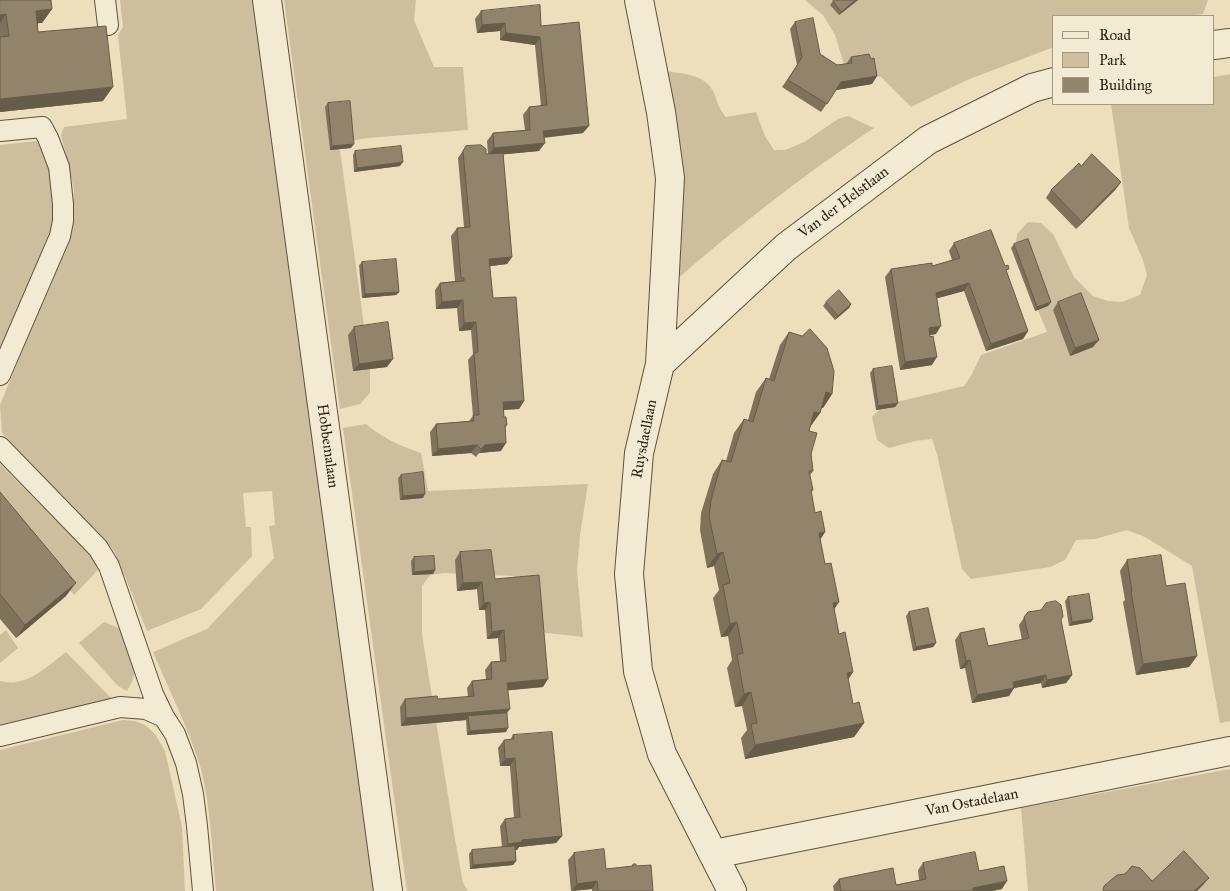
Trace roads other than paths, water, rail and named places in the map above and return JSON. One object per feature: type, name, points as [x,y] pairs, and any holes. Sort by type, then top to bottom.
[{"type":"street","name":"Hobbemalaan","points":[[266,0],[388,891]]},
{"type":"street","name":"Ruysdaellaan","points":[[639,0],[661,112],[670,178],[660,364],[639,453],[628,574],[638,671],[662,754],[732,891]]},
{"type":"street","points":[[1215,45],[1230,43]]},
{"type":"street","name":"Van der Helstlaan","points":[[660,364],[786,247],[928,140],[1032,88],[1052,83]]},
{"type":"street","name":"Van Ostadelaan","points":[[714,854],[1230,751]]},
{"type":"lane","points":[[105,0],[108,25]]},
{"type":"lane","points":[[0,131],[42,127],[58,167],[64,204],[60,236],[0,375]]},
{"type":"lane","points":[[0,447],[104,556],[109,566],[133,631],[153,694],[175,734],[186,763],[193,794],[203,891]]},
{"type":"lane","points":[[0,736],[120,707],[146,709],[164,717]]}]
